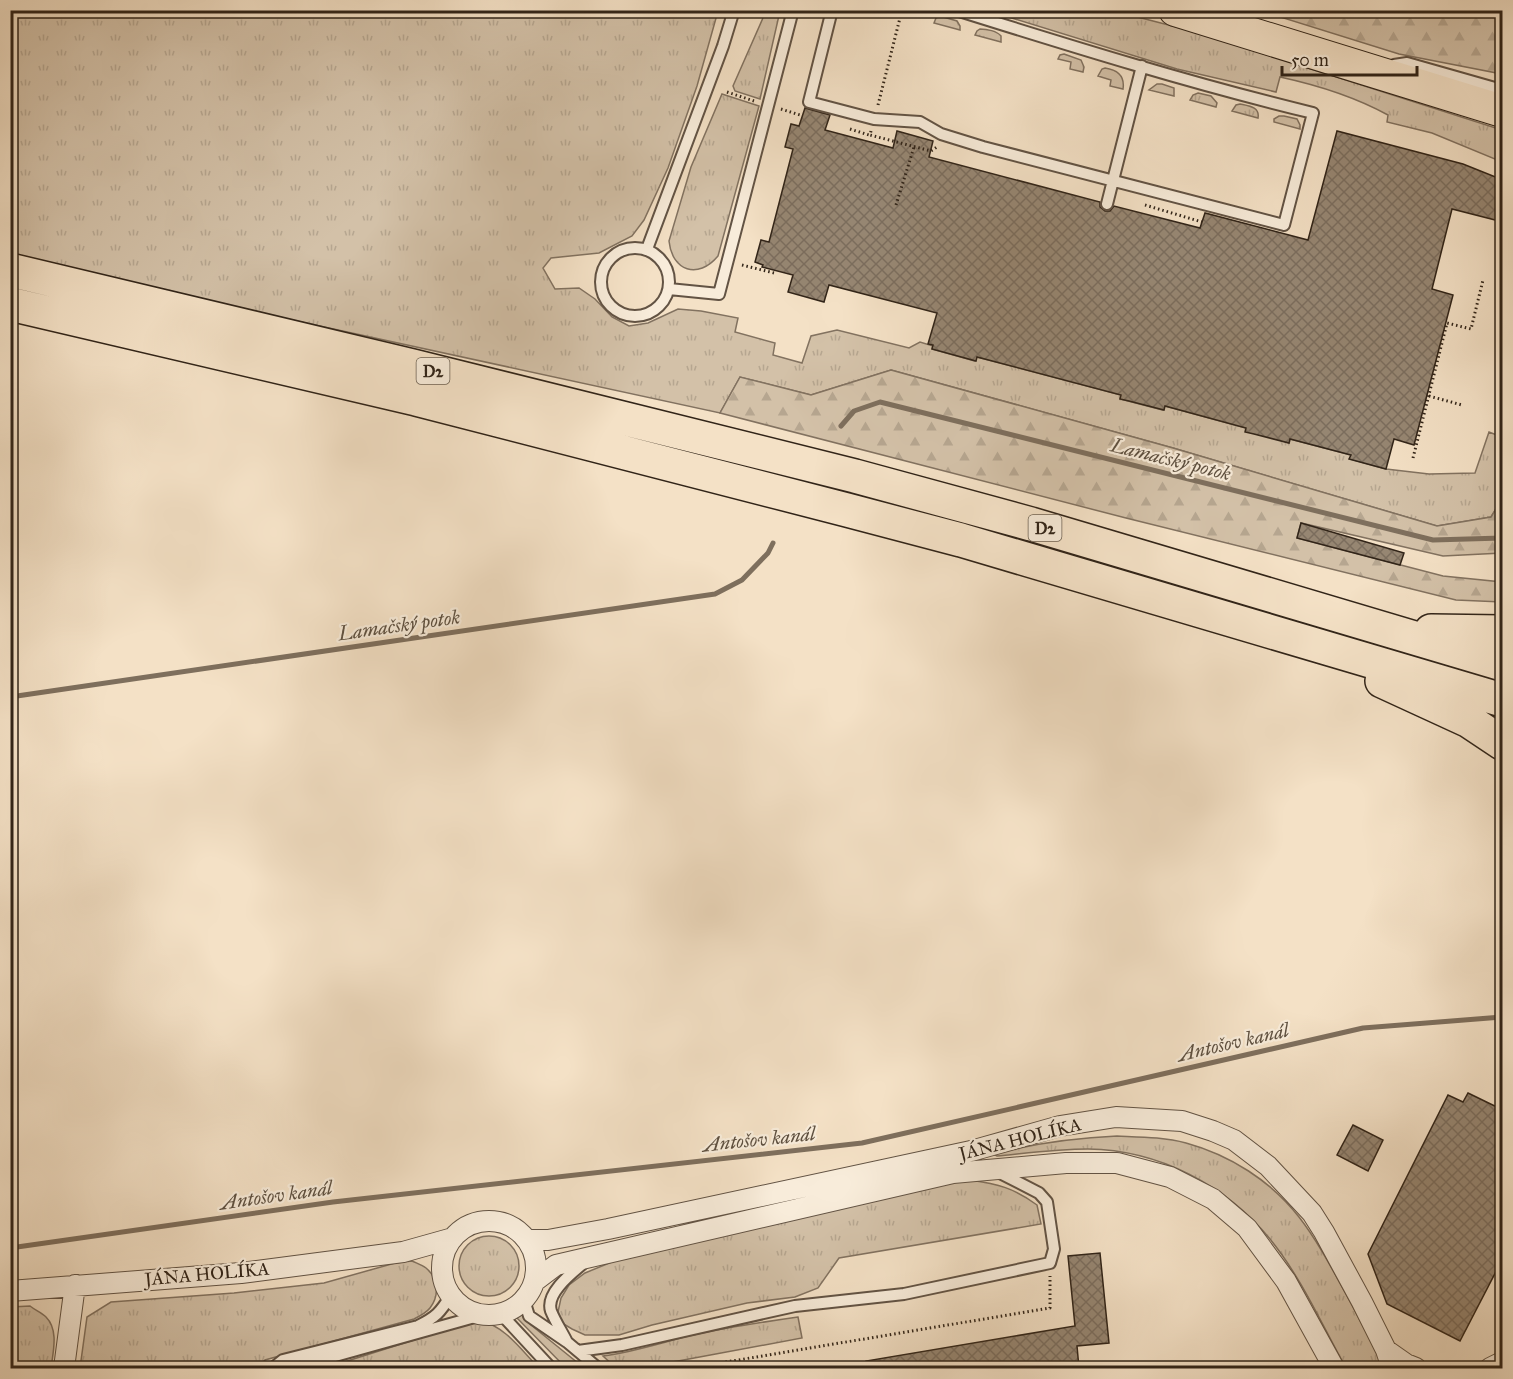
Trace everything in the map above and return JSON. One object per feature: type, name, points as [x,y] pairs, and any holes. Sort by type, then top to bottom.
[{"type":"highway","name":"D2","points":[[10,270],[401,363],[855,476],[1031,524],[1503,664]]},
{"type":"highway","name":"D2","points":[[10,303],[404,396],[961,540],[1503,700]]},
{"type":"highway","points":[[1390,630],[1503,632]]},
{"type":"highway","points":[[1341,652],[1385,683],[1469,721],[1503,743]]},
{"type":"main road","points":[[1175,10],[1496,103]]},
{"type":"street","name":"JÁNA HOLÍKA","points":[[528,1240],[548,1240],[608,1229],[971,1151],[1060,1126],[1116,1117],[1182,1121],[1234,1140],[1268,1166],[1312,1213],[1334,1249],[1389,1359]]},
{"type":"street","name":"JÁNA HOLÍKA","points":[[535,1281],[556,1265],[953,1173],[1066,1163],[1117,1163],[1170,1177],[1213,1199],[1247,1228],[1286,1281],[1334,1368]]},
{"type":"street","points":[[495,1221],[514,1228],[528,1240],[536,1263],[535,1281],[530,1293],[512,1310],[491,1315],[470,1311],[462,1307],[451,1295],[442,1273],[444,1254],[453,1238],[462,1230],[474,1223],[495,1221]]},
{"type":"street","name":"JÁNA HOLÍKA","points":[[10,1291],[241,1273],[403,1252],[453,1238]]},
{"type":"street","points":[[403,1252],[425,1259],[442,1273]]},
{"type":"street","points":[[64,1368],[75,1286]]},
{"type":"street","points":[[1389,1359],[1416,1368]]},
{"type":"street","points":[[1490,1368],[1503,1362]]},
{"type":"lane","points":[[647,249],[723,46],[734,10]]},
{"type":"lane","points":[[669,289],[719,294],[793,10]]},
{"type":"lane","points":[[832,10],[808,102],[874,119],[920,122],[941,134],[983,147],[1284,225],[1313,113],[1142,66],[956,10]]},
{"type":"lane","points":[[1394,65],[1407,63],[1496,103]]},
{"type":"lane","points":[[1107,204],[1142,66]]},
{"type":"lane","points":[[636,247],[647,249],[656,254],[668,269],[669,289],[658,308],[638,316],[627,316],[617,312],[603,296],[600,285],[601,274],[605,263],[613,254],[636,247]]},
{"type":"lane","points":[[578,1351],[622,1345],[795,1306],[904,1294],[1050,1263],[1054,1249],[1047,1202],[1039,1193],[993,1168]]},
{"type":"lane","points":[[567,1342],[550,1308],[553,1293],[590,1257]]},
{"type":"lane","points":[[273,1368],[284,1360],[418,1326],[435,1317],[451,1295]]},
{"type":"lane","points":[[524,1300],[529,1316],[567,1342],[598,1368]]},
{"type":"lane","points":[[298,1368],[491,1315],[551,1368]]},
{"type":"path","points":[[728,92],[759,102]]},
{"type":"path","points":[[781,109],[788,111]]},
{"type":"path","points":[[897,205],[914,147]]},
{"type":"path","points":[[1413,458],[1447,323],[1471,329],[1483,280]]},
{"type":"path","points":[[1429,396],[1462,405]]},
{"type":"path","points":[[690,1368],[1050,1308],[1050,1263]]},
{"type":"green space","points":[[11,11],[718,11],[697,86],[668,168],[644,220],[632,236],[599,253],[551,258],[543,268],[555,289],[579,288],[595,299],[612,317],[629,326],[648,323],[678,309],[738,318],[735,332],[775,343],[773,355],[802,363],[811,336],[837,330],[909,348],[920,342],[933,346],[932,349],[975,361],[977,357],[1121,395],[1120,399],[1163,410],[1165,406],[1246,428],[1289,443],[1290,439],[1351,455],[1350,459],[1386,469],[1429,474],[1475,473],[1489,432],[1502,437],[1502,499],[1491,517],[1437,526],[1173,448],[891,370],[811,395],[740,377],[720,413],[11,259]]},
{"type":"green space","points":[[766,11],[780,11],[760,99],[735,91],[733,86]]},
{"type":"green space","points":[[989,11],[1114,11],[1196,32],[1502,130],[1502,162],[1432,133],[1387,122],[1388,115],[1349,97],[1322,88],[1280,77],[1276,92],[1177,69]]},
{"type":"green space","points":[[1261,11],[1502,11],[1502,74],[1399,54]]},
{"type":"green space","points":[[940,16],[957,21],[960,30],[934,23]]},
{"type":"green space","points":[[980,29],[997,33],[1001,36],[1001,42],[975,35]]},
{"type":"green space","points":[[1064,54],[1081,60],[1084,67],[1083,72],[1070,69],[1071,62],[1058,59]]},
{"type":"green space","points":[[1105,68],[1120,74],[1123,89],[1110,86],[1111,80],[1098,76]]},
{"type":"green space","points":[[1157,84],[1174,88],[1174,96],[1149,90]]},
{"type":"green space","points":[[1198,93],[1211,96],[1217,103],[1216,107],[1190,100]]},
{"type":"green space","points":[[722,94],[759,106],[718,256],[702,268],[687,269],[675,259],[669,241],[691,167]]},
{"type":"green space","points":[[1236,105],[1256,109],[1258,118],[1232,111]]},
{"type":"green space","points":[[1279,116],[1297,119],[1300,129],[1274,122],[1274,119]]},
{"type":"green space","points":[[891,370],[1173,448],[1437,526],[1491,517],[1502,499],[1502,553],[1443,556],[1301,523],[1297,538],[1443,576],[1502,582],[1502,602],[1456,600],[720,413],[740,377],[811,395]]},
{"type":"green space","points":[[1117,1136],[1169,1140],[1202,1148],[1234,1162],[1276,1192],[1299,1217],[1317,1242],[1385,1368],[1346,1368],[1301,1285],[1270,1239],[1233,1202],[1189,1174],[1140,1156],[1114,1151],[1077,1149],[997,1156],[993,1154],[1055,1142]]},
{"type":"green space","points":[[970,1180],[989,1183],[1021,1194],[1037,1205],[1041,1224],[839,1258],[818,1288],[795,1297],[747,1303],[619,1335],[585,1335],[562,1323],[558,1312],[561,1298],[569,1285],[585,1273],[619,1259],[945,1183]]},
{"type":"green space","points":[[489,1236],[501,1238],[514,1249],[519,1266],[517,1278],[506,1291],[489,1296],[477,1294],[464,1283],[459,1266],[461,1254],[472,1241]]},
{"type":"green space","points":[[412,1261],[430,1272],[436,1287],[435,1298],[430,1308],[414,1319],[265,1360],[258,1368],[80,1368],[87,1317],[111,1302],[234,1293],[324,1283],[395,1263]]},
{"type":"green space","points":[[30,1306],[46,1317],[53,1328],[51,1368],[11,1368],[11,1307]]},
{"type":"green space","points":[[522,1310],[531,1325],[584,1368],[566,1368],[514,1315]]},
{"type":"green space","points":[[798,1317],[802,1338],[644,1368],[616,1368],[603,1356],[706,1332]]},
{"type":"green space","points":[[481,1321],[498,1328],[539,1368],[325,1368],[471,1322]]},
{"type":"building","points":[[805,108],[830,115],[825,130],[893,148],[897,131],[933,141],[929,157],[1100,202],[1100,207],[1105,211],[1110,211],[1114,206],[1200,228],[1205,213],[1308,240],[1337,131],[1463,164],[1503,180],[1503,222],[1452,209],[1432,289],[1453,295],[1414,445],[1394,439],[1386,469],[1349,459],[1351,455],[1290,439],[1289,443],[1245,432],[1246,428],[1165,406],[1164,410],[1120,399],[1121,395],[977,357],[976,361],[932,349],[933,345],[928,344],[937,313],[829,285],[824,302],[788,292],[793,275],[762,267],[763,265],[755,262],[761,240],[769,242],[793,149],[785,147],[791,124],[799,126]]},
{"type":"building","points":[[1301,523],[1404,553],[1400,565],[1297,538]]},
{"type":"building","points":[[1468,1093],[1503,1110],[1503,1258],[1460,1341],[1387,1304],[1368,1254],[1448,1095],[1463,1102]]},
{"type":"building","points":[[1353,1125],[1383,1140],[1368,1171],[1337,1155]]},
{"type":"building","points":[[1100,1253],[1109,1343],[1077,1346],[1079,1368],[867,1368],[866,1361],[1075,1326],[1068,1256]]},
{"type":"waterway","name":"Lamačský potok","points":[[841,426],[854,411],[880,402],[1433,540],[1502,538]]},
{"type":"waterway","name":"Lamačský potok","points":[[10,697],[715,594],[742,580],[768,553],[773,543]]},
{"type":"waterway","name":"Antošov kanál","points":[[10,1248],[333,1202],[862,1143],[1363,1028],[1502,1017]]}]
